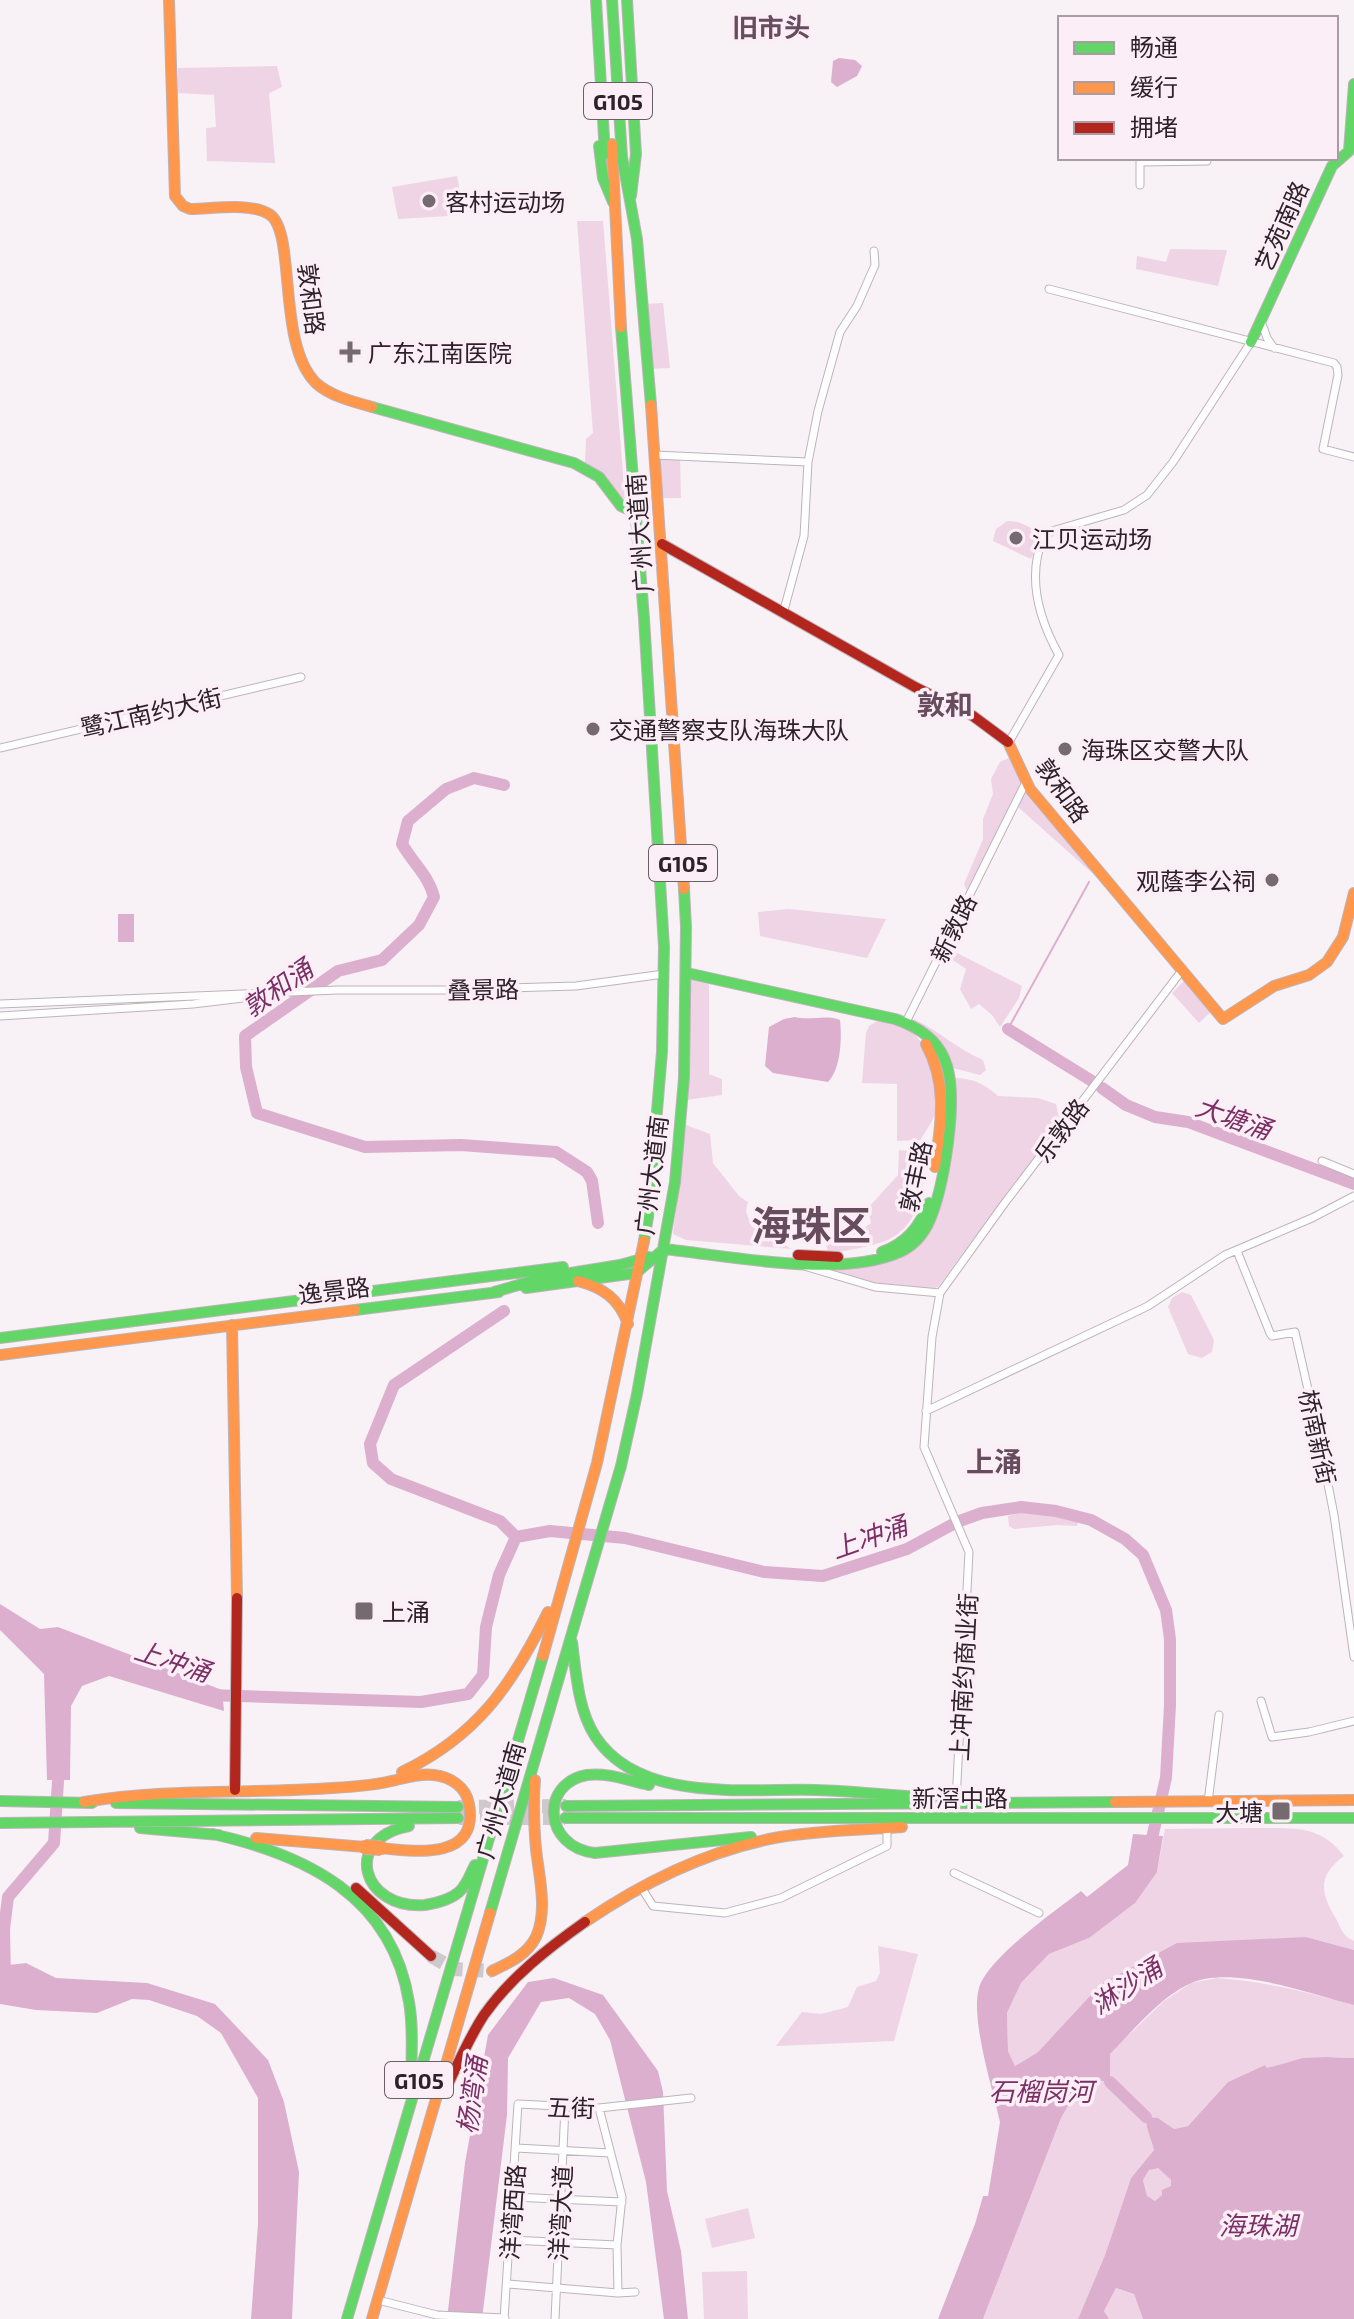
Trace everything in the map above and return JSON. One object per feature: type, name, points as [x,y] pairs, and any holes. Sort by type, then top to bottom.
[{"type":"main road","name":"敦和路","points":[[169,0],[172,177],[175,196],[190,209],[261,209],[279,223],[284,244],[291,328],[301,363],[311,378],[338,396],[364,405],[574,463],[592,472],[621,506],[636,513]]},
{"type":"main road","points":[[590,0],[600,162],[607,192],[613,202]]},
{"type":"main road","points":[[596,0],[606,165],[613,202]]},
{"type":"main road","name":"广州大道南","points":[[347,2319],[584,1509],[645,1260],[662,1052],[664,974],[659,840],[623,362],[603,0]]},
{"type":"main road","name":"广州大道南","points":[[372,2319],[598,1549],[629,1432],[675,1182],[684,1078],[687,973],[683,864],[655,455],[638,252],[619,133],[612,0]]},
{"type":"main road","points":[[620,0],[629,202]]},
{"type":"main road","points":[[627,0],[636,154],[629,202]]},
{"type":"main road","name":"艺苑南路","points":[[1251,342],[1332,166],[1347,154],[1351,146],[1354,84]]},
{"type":"main road","name":"敦和路","points":[[662,544],[932,696],[984,722],[1009,742],[1026,782],[1085,857],[1223,1019],[1274,986],[1309,975],[1327,962],[1343,937],[1354,893]]},
{"type":"main road","name":"敦丰路","points":[[663,1246],[838,1264],[887,1257],[917,1240],[930,1220],[939,1189],[951,1085],[941,1052],[923,1031],[906,1022],[687,973]]},
{"type":"main road","name":"敦丰路","points":[[663,1246],[848,1257],[886,1251],[912,1236],[923,1218],[931,1194],[944,1086],[932,1052],[906,1022]]},
{"type":"main road","points":[[652,1179],[657,1187],[665,1189],[675,1182]]},
{"type":"main road","points":[[648,1217],[652,1233],[663,1246]]},
{"type":"main road","name":"逸景路","points":[[0,1338],[223,1321],[494,1292],[528,1285],[560,1284],[577,1276],[645,1260],[663,1246]]},
{"type":"main road","points":[[645,1260],[659,1276]]},
{"type":"main road","name":"逸景路","points":[[0,1355],[547,1270],[645,1260]]},
{"type":"main road","points":[[528,1285],[577,1276],[612,1294],[624,1311],[628,1324]]},
{"type":"main road","points":[[223,1321],[237,1589],[235,1790]]},
{"type":"main road","points":[[348,1787],[386,1778],[422,1763],[476,1724],[519,1670],[563,1581]]},
{"type":"main road","points":[[572,1637],[580,1697],[594,1735],[603,1746],[638,1774],[668,1785],[701,1789]]},
{"type":"main road","points":[[492,1971],[509,1964],[531,1945],[544,1911],[534,1821],[536,1756]]},
{"type":"main road","points":[[84,1802],[147,1792],[348,1787],[429,1774],[450,1779],[465,1792],[471,1810],[470,1823],[455,1844],[435,1852],[88,1823]]},
{"type":"main road","points":[[958,1819],[600,1853],[572,1846],[559,1835],[554,1822],[554,1802],[561,1789],[574,1779],[591,1774],[651,1785],[701,1789],[835,1790],[975,1804]]},
{"type":"main road","name":"新滘中路","points":[[1354,1800],[975,1804],[566,1816],[1354,1818]]},
{"type":"main road","points":[[0,1801],[458,1817]]},
{"type":"main road","points":[[458,1817],[396,1827],[381,1834],[370,1851],[366,1866],[376,1890],[389,1899],[403,1902],[432,1904],[443,1901],[460,1891],[488,1840]]},
{"type":"main road","points":[[0,1823],[458,1817]]},
{"type":"main road","points":[[433,2114],[479,2023],[507,1987],[578,1927],[641,1887],[682,1866],[728,1849],[779,1837],[829,1831]]},
{"type":"main road","points":[[213,1834],[283,1846],[323,1862],[403,1928],[431,1956]]},
{"type":"main road","points":[[213,1834],[282,1852],[307,1863],[334,1880],[367,1912],[391,1949],[406,1989],[411,2021],[411,2108]]},
{"type":"street","points":[[1140,185],[1140,160],[1207,161]]},
{"type":"street","points":[[784,610],[804,536],[808,462],[818,411],[840,332],[857,306],[875,265],[874,251]]},
{"type":"street","points":[[1049,289],[1336,364],[1338,375],[1323,449],[1354,457]]},
{"type":"street","points":[[1261,321],[1274,348]]},
{"type":"street","points":[[1009,742],[1059,655],[1043,625],[1038,602],[1036,563],[1043,538],[1052,531],[1131,507],[1147,495],[1173,462],[1251,342]]},
{"type":"street","points":[[655,455],[808,462]]},
{"type":"street","name":"鹭江南约大街","points":[[0,748],[301,677]]},
{"type":"street","name":"新敦路","points":[[906,1022],[1026,782]]},
{"type":"street","name":"乐敦路","points":[[940,1293],[1183,969]]},
{"type":"street","name":"叠景路","points":[[0,1004],[300,991],[576,986],[664,974]]},
{"type":"street","name":"叠景路","points":[[0,1016],[193,1004],[300,991]]},
{"type":"street","points":[[1322,1161],[1354,1174]]},
{"type":"street","points":[[786,1261],[875,1287],[940,1293],[932,1337],[926,1411],[1148,1306],[1225,1255],[1354,1196]]},
{"type":"street","name":"桥南新街","points":[[1237,1251],[1272,1336],[1295,1332],[1334,1515],[1354,1657]]},
{"type":"street","name":"上冲南约商业街","points":[[926,1411],[924,1447],[969,1552],[956,1801]]},
{"type":"street","points":[[1261,1701],[1272,1737],[1354,1721]]},
{"type":"street","points":[[1208,1802],[1219,1715]]},
{"type":"street","points":[[641,1887],[653,1906],[725,1913],[781,1898],[887,1846],[887,1828]]},
{"type":"street","points":[[954,1873],[1039,1913]]},
{"type":"street","name":"五街","points":[[518,2104],[599,2108],[691,2098]]},
{"type":"street","name":"洋湾西路","points":[[504,2318],[518,2104]]},
{"type":"street","name":"洋湾大道","points":[[555,2319],[565,2107]]},
{"type":"street","points":[[599,2108],[622,2202],[617,2245],[618,2293]]},
{"type":"street","points":[[516,2148],[610,2153]]},
{"type":"street","points":[[513,2197],[622,2202]]},
{"type":"street","points":[[510,2240],[617,2245]]},
{"type":"street","points":[[507,2284],[635,2292]]},
{"type":"street","points":[[378,2300],[437,2315],[504,2318]]},
{"type":"shaded area","points":[[277,66],[282,87],[269,93],[275,163],[207,161],[206,128],[216,127],[214,95],[177,93],[178,68]]},
{"type":"shaded area","name":"客村运动场","points":[[457,176],[465,215],[398,219],[392,187]]},
{"type":"shaded area","points":[[577,221],[603,221],[625,499],[618,498],[585,464],[586,439],[593,433]]},
{"type":"shaded area","points":[[1170,249],[1227,250],[1218,286],[1136,269],[1137,256],[1166,262]]},
{"type":"shaded area","points":[[663,303],[670,368],[649,369],[644,304]]},
{"type":"shaded area","points":[[658,458],[680,458],[681,498],[659,498]]},
{"type":"shaded area","name":"江贝运动场","points":[[1007,521],[1036,530],[1037,545],[1031,559],[993,541],[996,529]]},
{"type":"shaded area","points":[[1009,758],[1022,782],[967,892],[964,884],[983,839],[983,819],[993,794],[991,779],[1000,762]]},
{"type":"shaded area","points":[[1028,790],[1085,859],[1092,873],[1018,807],[1024,791]]},
{"type":"shaded area","points":[[789,909],[886,919],[867,958],[760,936],[758,912]]},
{"type":"shaded area","points":[[953,951],[1022,986],[1019,998],[1000,1027],[979,1004],[971,1009],[960,989],[966,969],[948,957]]},
{"type":"shaded area","points":[[690,977],[707,982],[709,986],[709,1074],[722,1079],[722,1095],[686,1100]]},
{"type":"shaded area","points":[[1185,980],[1213,1010],[1199,1023],[1172,993]]},
{"type":"shaded area","points":[[914,1019],[983,1060],[986,1070],[980,1075],[949,1067],[913,1022]]},
{"type":"shaded area","points":[[879,1020],[910,1031],[924,1047],[932,1064],[938,1105],[920,1140],[897,1141],[897,1084],[862,1083],[866,1033],[869,1026]]},
{"type":"shaded area","points":[[955,1078],[978,1082],[998,1096],[1038,1098],[1056,1104],[1060,1123],[938,1287],[923,1290],[889,1287],[803,1264],[905,1253],[916,1248],[924,1239],[936,1217],[955,1098]]},
{"type":"shaded area","points":[[686,1125],[710,1134],[713,1163],[739,1196],[748,1202],[746,1211],[751,1226],[792,1249],[686,1240],[673,1234]]},
{"type":"shaded area","points":[[899,1150],[920,1152],[925,1167],[921,1194],[907,1224],[898,1234],[874,1245],[829,1254],[825,1242],[858,1232],[871,1223],[868,1208],[898,1175]]},
{"type":"shaded area","points":[[1182,1292],[1191,1295],[1214,1340],[1212,1352],[1202,1358],[1188,1354],[1168,1307],[1172,1298]]},
{"type":"shaded area","points":[[1021,1512],[1079,1519],[1077,1526],[1014,1529],[1009,1526],[1008,1516]]},
{"type":"shaded area","points":[[1289,1828],[1324,1837],[1344,1856],[1326,1877],[1324,1892],[1342,1930],[1354,1941],[1354,1950],[1306,1937],[1101,1984],[1038,2052],[1015,2066],[1008,2051],[1007,2013],[1021,1983],[1049,1954],[1089,1938],[1157,1872],[1165,1829]]},
{"type":"shaded area","points":[[878,1946],[918,1954],[894,2041],[776,2046],[802,2012],[821,2014],[848,2007],[857,1987],[876,1981],[880,1973]]},
{"type":"shaded area","points":[[1217,1978],[1269,1985],[1354,2005],[1354,2058],[1309,2058],[1267,2069],[1265,2065],[1228,2082],[1188,2126],[1174,2129],[1158,2118],[1146,2124],[1154,2150],[1131,2178],[1105,2255],[1078,2319],[983,2319],[1061,2118],[1084,2078],[1164,2001],[1191,1983]]},
{"type":"shaded area","points":[[1157,2167],[1171,2180],[1171,2187],[1155,2201],[1147,2197],[1143,2180],[1149,2170]]},
{"type":"shaded area","points":[[748,2208],[755,2238],[712,2248],[705,2219]]},
{"type":"shaded area","points":[[747,2271],[748,2319],[704,2319],[702,2272]]},
{"type":"shaded area","points":[[1116,2288],[1134,2294],[1143,2319],[1109,2319],[1104,2311]]},
{"type":"water","points":[[839,58],[855,60],[862,66],[857,76],[837,87],[831,82],[833,61]]},
{"type":"water","points":[[118,914],[134,914],[134,942],[118,942]]},
{"type":"water","points":[[795,1017],[840,1020],[838,1061],[828,1082],[773,1073],[765,1066],[769,1027]]},
{"type":"water","points":[[0,1604],[40,1629],[58,1627],[222,1690],[224,1711],[109,1676],[82,1686],[71,1706],[70,1780],[47,1780],[44,1674],[0,1630]]},
{"type":"water","name":"石榴岗河","points":[[1133,1834],[1163,1836],[1157,1872],[1135,1903],[1089,1938],[1049,1954],[1021,1983],[1007,2013],[1008,2051],[1015,2066],[1038,2052],[1101,1984],[1177,1943],[1306,1937],[1354,1950],[1354,2005],[1294,1988],[1226,1977],[1189,1984],[1167,1998],[1110,2054],[1110,2082],[1084,2078],[1061,2118],[983,2319],[938,2319],[983,2196],[988,2196],[1000,2122],[980,2035],[979,1988],[1008,1949],[1081,1891],[1087,1897],[1128,1865]]},
{"type":"water","points":[[26,1963],[56,1978],[147,1983],[215,2004],[268,2060],[284,2102],[299,2172],[292,2319],[251,2319],[258,2224],[258,2098],[221,2033],[197,2016],[149,2000],[132,1999],[97,2013],[36,2010],[0,2004],[0,1966]]},
{"type":"water","points":[[554,1978],[603,1995],[658,2071],[663,2092],[667,2191],[681,2251],[688,2319],[664,2319],[646,2182],[610,2040],[595,2014],[569,1998],[541,2002],[508,2058],[507,2115],[482,2319],[447,2319],[465,2163],[488,2035],[528,1982]]},
{"type":"water","name":"海珠湖","points":[[1303,2058],[1354,2058],[1354,2319],[1143,2319],[1134,2294],[1116,2288],[1104,2311],[1109,2319],[1078,2319],[1105,2255],[1131,2178],[1154,2150],[1146,2117],[1158,2118],[1174,2129],[1188,2126],[1228,2082],[1265,2065],[1267,2068]],"holes":[[[1158,2168],[1171,2180],[1171,2186],[1162,2190],[1162,2195],[1155,2201],[1147,2196],[1143,2180],[1149,2170]]]},
{"type":"waterway","name":"敦和涌","points":[[504,785],[474,778],[446,789],[408,821],[402,844],[425,876],[434,897],[419,925],[382,960],[338,971],[245,1036],[246,1067],[257,1113],[365,1147],[461,1145],[556,1152],[587,1172],[592,1181],[598,1223]]},
{"type":"waterway","points":[[1008,1029],[1089,882]]},
{"type":"waterway","name":"大塘涌","points":[[1008,1029],[1092,1081]]},
{"type":"waterway","name":"大塘涌","points":[[1102,1088],[1126,1105],[1155,1117],[1188,1122],[1354,1184]]},
{"type":"waterway","name":"敦和涌","points":[[504,1311],[394,1385],[370,1444],[373,1463],[391,1479],[500,1521],[516,1537]]},
{"type":"waterway","name":"上冲涌","points":[[207,1695],[421,1702],[468,1694],[483,1675],[486,1627],[499,1575],[516,1537],[550,1531],[625,1538],[764,1572],[823,1576],[907,1549],[957,1522],[982,1513],[1021,1507],[1056,1511],[1091,1520],[1125,1539],[1143,1555],[1166,1610],[1170,1639],[1166,1778],[1149,1851]]},
{"type":"waterway","points":[[5,1978],[4,1929],[8,1897],[54,1843],[59,1766]]},
{"type":"waterway","points":[[1110,2082],[1146,2117]]},
{"type":"tunnel","points":[[458,1807],[566,1806]]},
{"type":"tunnel","points":[[459,1818],[565,1818]]},
{"type":"tunnel","points":[[431,1956],[454,1969],[492,1971]]},
{"type":"traffic: fast","points":[[596,0],[605,154]]},
{"type":"traffic: fast","points":[[612,0],[622,157],[637,239],[651,405]]},
{"type":"traffic: fast","points":[[627,0],[636,154],[631,196]]},
{"type":"traffic: fast","points":[[1251,342],[1332,166],[1349,151],[1354,84]]},
{"type":"traffic: fast","points":[[599,146],[603,178],[613,202]]},
{"type":"traffic: fast","points":[[621,327],[644,618],[664,947],[662,1052],[644,1241]]},
{"type":"traffic: fast","points":[[372,407],[574,463],[599,477],[621,506],[636,513]]},
{"type":"traffic: fast","points":[[490,1913],[621,1466],[637,1394],[675,1182],[684,1078],[684,889]]},
{"type":"traffic: fast","points":[[526,1288],[636,1273],[664,1249],[816,1265],[875,1260],[905,1250],[927,1227],[940,1188],[948,1145],[951,1101],[947,1066],[934,1042],[912,1026],[895,1019],[687,973]]},
{"type":"traffic: fast","points":[[882,1252],[911,1233],[929,1203]]},
{"type":"traffic: fast","points":[[494,1292],[546,1277],[649,1257]]},
{"type":"traffic: fast","points":[[0,1338],[563,1267]]},
{"type":"traffic: fast","points":[[355,1310],[499,1292]]},
{"type":"traffic: fast","points":[[572,1642],[579,1690],[589,1726],[614,1758],[638,1773],[696,1788],[920,1797]]},
{"type":"traffic: fast","points":[[347,2319],[543,1656]]},
{"type":"traffic: fast","points":[[649,1785],[603,1775],[587,1775],[572,1780],[561,1790],[555,1802],[557,1828],[565,1839],[578,1848],[595,1853],[751,1837]]},
{"type":"traffic: fast","points":[[0,1801],[92,1803]]},
{"type":"traffic: fast","points":[[566,1806],[1115,1802]]},
{"type":"traffic: fast","points":[[116,1803],[458,1807]]},
{"type":"traffic: fast","points":[[0,1823],[458,1818]]},
{"type":"traffic: fast","points":[[565,1818],[1354,1818]]},
{"type":"traffic: fast","points":[[409,1826],[388,1833],[374,1845],[368,1858],[368,1872],[374,1886],[386,1897],[403,1904],[425,1905],[443,1901],[462,1889],[475,1865]]},
{"type":"traffic: fast","points":[[140,1828],[219,1835]]},
{"type":"traffic: fast","points":[[213,1834],[280,1854],[311,1868],[340,1886],[364,1908],[384,1934],[400,1965],[411,2013],[411,2088]]},
{"type":"traffic: slow","points":[[169,0],[175,196],[190,209],[241,207],[269,214],[277,224],[283,242],[291,317],[304,365],[316,383],[328,392],[372,407]]},
{"type":"traffic: slow","points":[[612,144],[621,327]]},
{"type":"traffic: slow","points":[[651,405],[684,889]]},
{"type":"traffic: slow","points":[[1008,742],[1030,789],[1223,1019],[1274,986],[1309,975],[1327,962],[1343,937],[1354,893]]},
{"type":"traffic: slow","points":[[926,1044],[938,1074],[940,1089],[941,1119],[935,1167]]},
{"type":"traffic: slow","points":[[543,1656],[597,1463],[644,1241]]},
{"type":"traffic: slow","points":[[578,1281],[596,1287],[609,1296],[628,1324]]},
{"type":"traffic: slow","points":[[0,1355],[355,1310]]},
{"type":"traffic: slow","points":[[232,1325],[237,1598]]},
{"type":"traffic: slow","points":[[402,1772],[451,1742],[490,1706],[521,1663],[548,1612]]},
{"type":"traffic: slow","points":[[84,1802],[146,1795],[353,1787],[428,1775],[452,1781],[465,1793],[470,1822],[465,1835],[455,1844],[427,1851],[381,1848]]},
{"type":"traffic: slow","points":[[492,1971],[523,1954],[540,1927],[542,1905],[535,1832],[535,1780]]},
{"type":"traffic: slow","points":[[1115,1802],[1354,1800]]},
{"type":"traffic: slow","points":[[585,1922],[654,1881],[728,1850],[795,1835],[902,1827]]},
{"type":"traffic: slow","points":[[256,1838],[365,1847]]},
{"type":"traffic: slow","points":[[365,1847],[381,1848]]},
{"type":"traffic: slow","points":[[372,2319],[490,1913]]},
{"type":"traffic: jam","points":[[662,544],[915,687],[973,716],[1008,742]]},
{"type":"traffic: jam","points":[[798,1255],[838,1257]]},
{"type":"traffic: jam","points":[[235,1790],[237,1598]]},
{"type":"traffic: jam","points":[[356,1888],[431,1956]]},
{"type":"traffic: jam","points":[[449,2082],[474,2031],[494,2001],[530,1964],[585,1922]]},
{"type":"place","name":"客村运动场","points":[[429,201]]},
{"type":"place","name":"广东江南医院","points":[[350,352]]},
{"type":"place","name":"江贝运动场","points":[[1016,538]]},
{"type":"place","name":"交通警察支队海珠大队","points":[[593,729]]},
{"type":"place","name":"海珠区交警大队","points":[[1065,749]]},
{"type":"place","name":"观蔭李公祠","points":[[1272,880]]},
{"type":"place","name":"上涌","points":[[364,1611]]},
{"type":"place","name":"大塘","points":[[1281,1811]]},
{"type":"district","name":"旧市头","points":[[771,26]]},
{"type":"district","name":"敦和","points":[[945,704]]},
{"type":"district","name":"海珠区","points":[[811,1224]]},
{"type":"district","name":"上涌","points":[[994,1461]]},
{"type":"water label","name":"淋沙涌","points":[[1126,1985]]},
{"type":"water label","name":"杨湾涌","points":[[471,2095]]}]
